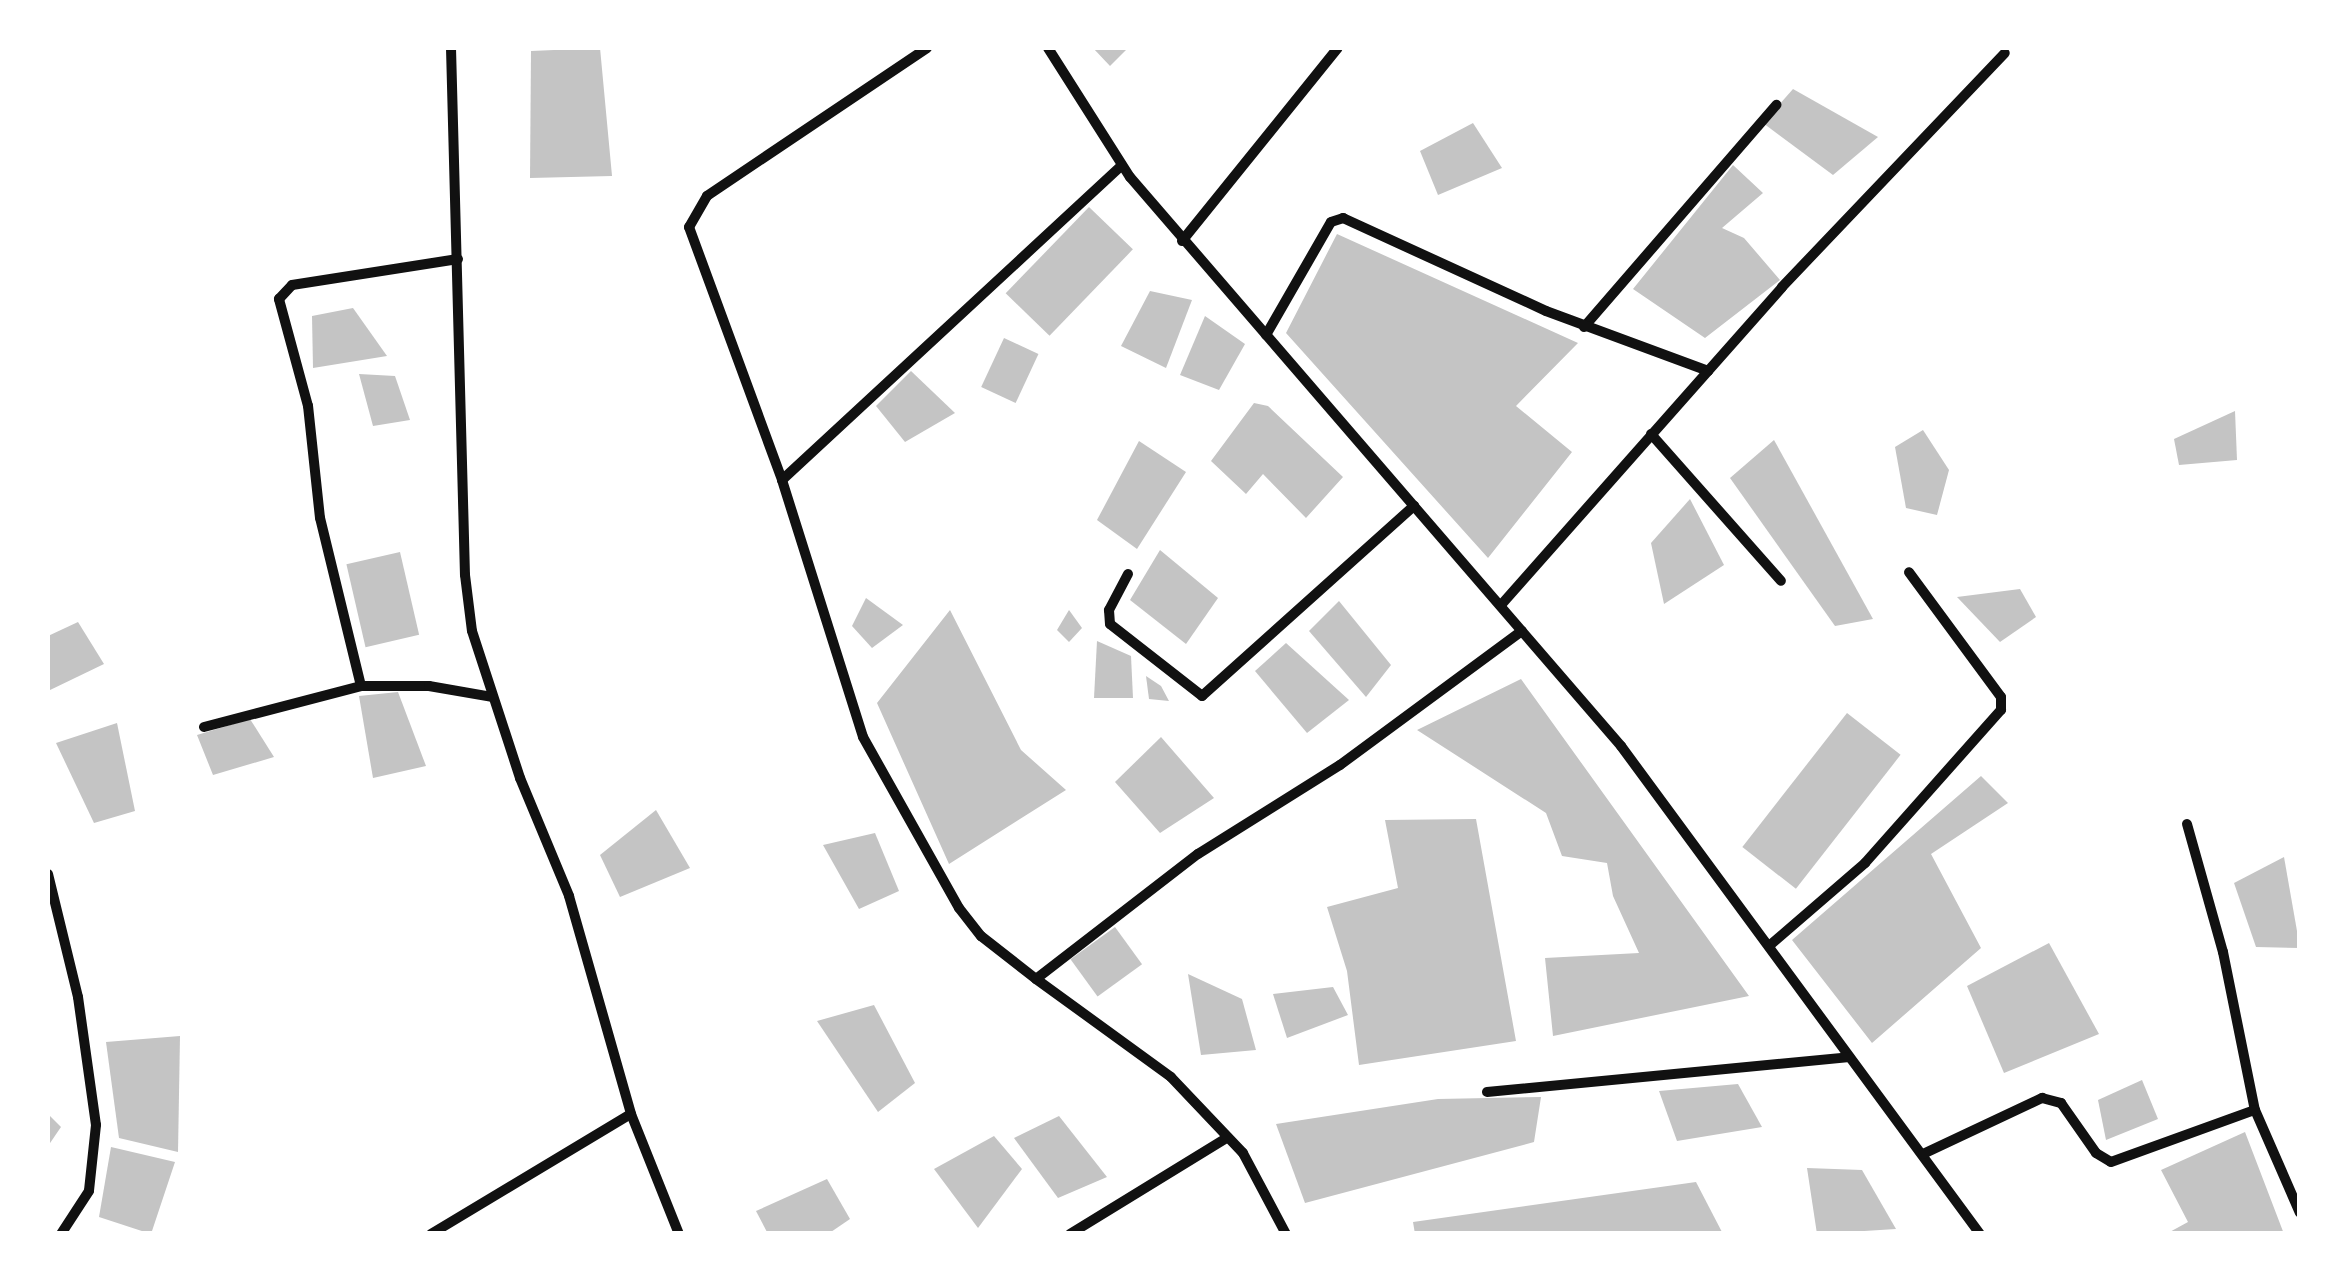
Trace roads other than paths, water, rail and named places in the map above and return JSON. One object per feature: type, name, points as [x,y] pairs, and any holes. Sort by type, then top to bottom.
[{"type":"street","points":[[452,48],[465,576],[472,631],[569,896],[631,1114],[679,1234]]},
{"type":"street","points":[[927,48],[707,196],[690,221],[782,480],[838,671],[893,799],[982,936],[1036,980],[1171,1076],[1228,1136],[1264,1185],[1286,1234]]},
{"type":"street","points":[[1048,48],[1122,165],[1182,241],[1600,718],[1980,1234]]},
{"type":"street","points":[[1182,241],[1338,48]]},
{"type":"street","points":[[1501,605],[1708,370],[2005,53]]},
{"type":"street","points":[[1584,326],[1776,106]]},
{"type":"street","points":[[782,480],[1122,165]]},
{"type":"street","points":[[1266,334],[1331,222],[1343,218],[1584,326],[1708,370]]},
{"type":"street","points":[[361,686],[320,518],[308,406],[279,298],[292,285],[458,259]]},
{"type":"street","points":[[1651,434],[1781,581]]},
{"type":"street","points":[[1128,574],[1109,610],[1110,624],[1202,696],[1414,506]]},
{"type":"street","points":[[1770,946],[1865,863],[2001,710],[2001,697],[1909,572]]},
{"type":"street","points":[[1036,980],[1198,854],[1340,765],[1522,631]]},
{"type":"street","points":[[204,727],[361,686],[429,686],[494,697]]},
{"type":"street","points":[[2186,824],[2223,952],[2255,1110],[2300,1213]]},
{"type":"street","points":[[48,874],[78,997],[96,1125],[89,1191],[61,1234]]},
{"type":"street","points":[[1487,1092],[1849,1056]]},
{"type":"street","points":[[1923,1154],[2042,1098],[2060,1104],[2096,1153],[2111,1162],[2255,1110]]},
{"type":"street","points":[[431,1234],[631,1114]]},
{"type":"street","points":[[1070,1234],[1228,1136]]}]
